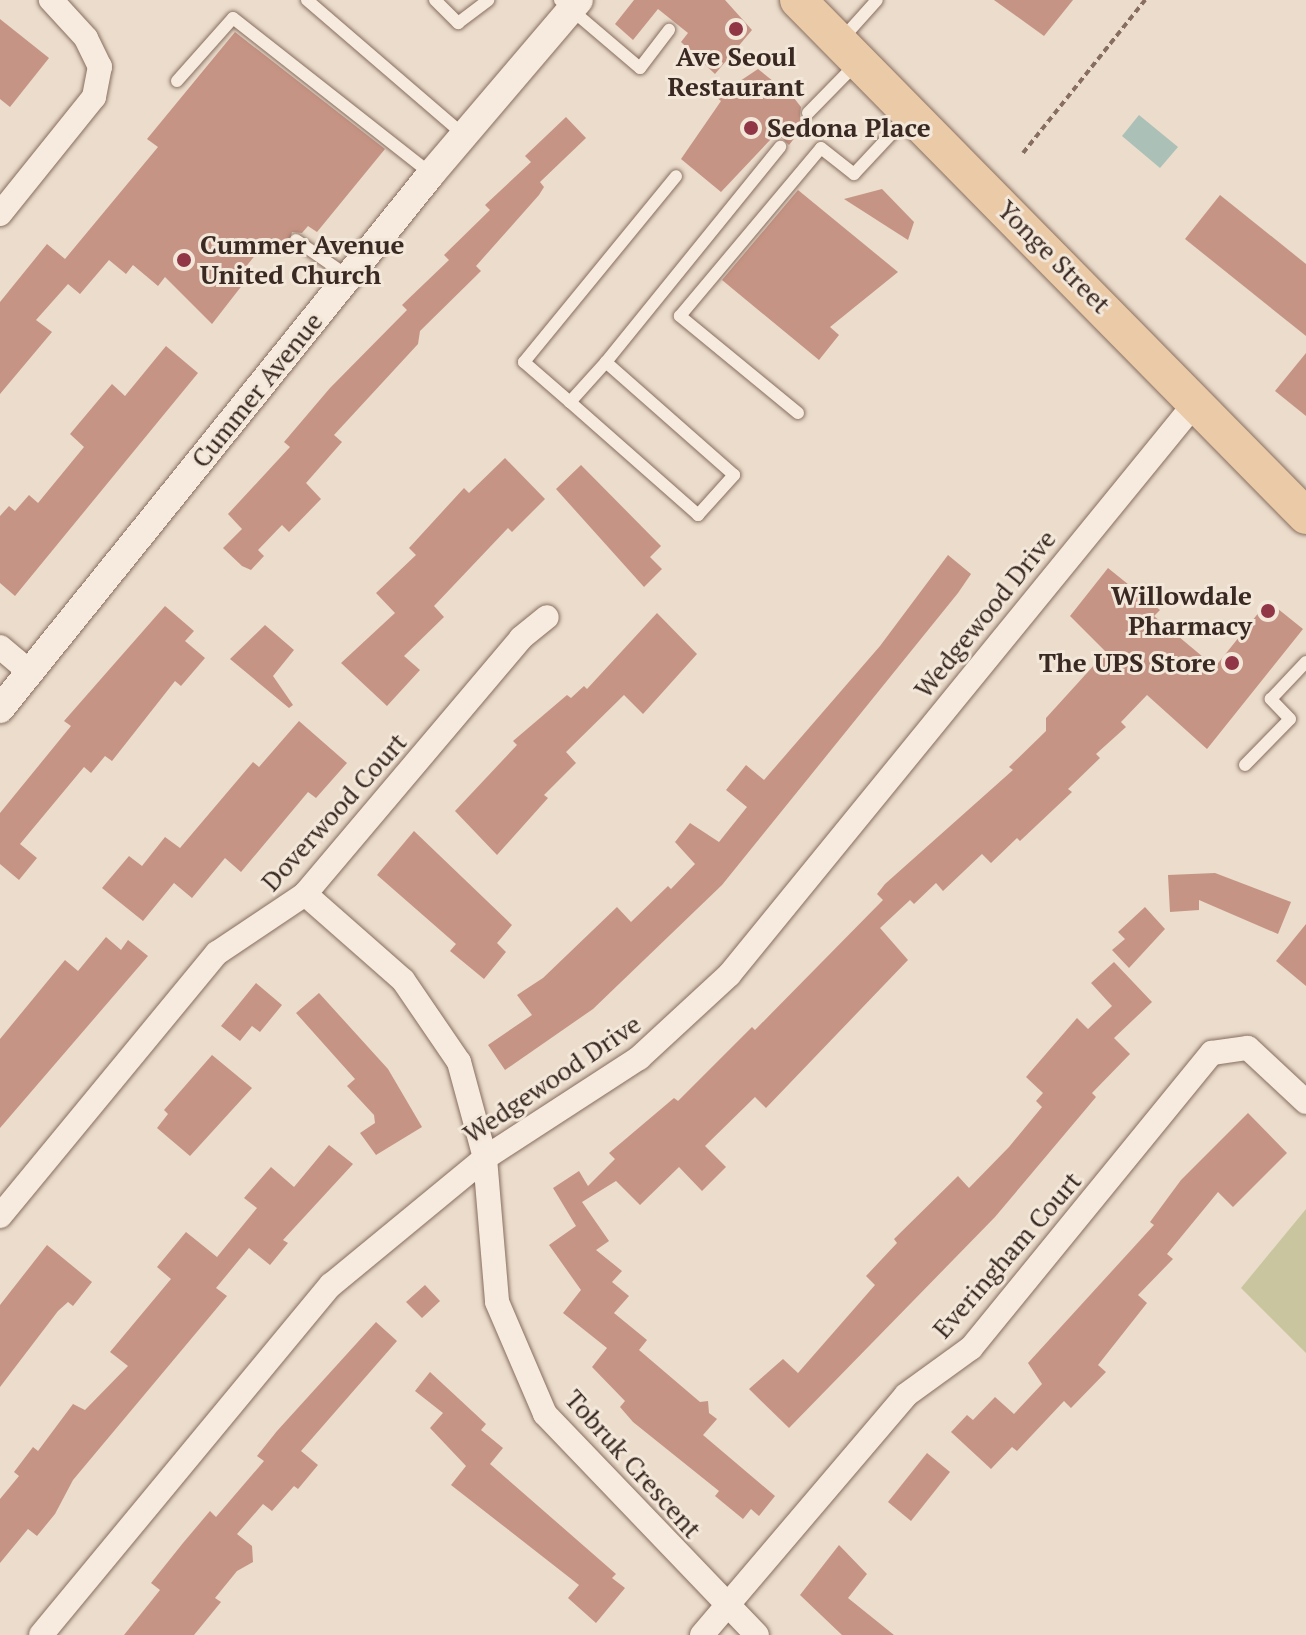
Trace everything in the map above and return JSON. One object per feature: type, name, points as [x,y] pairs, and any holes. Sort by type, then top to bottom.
[{"type":"main road","name":"Yonge Street","points":[[798,0],[1197,401],[1302,502]]},
{"type":"street","points":[[0,214],[94,97],[100,67],[86,38],[51,0]]},
{"type":"street","name":"Cummer Avenue","points":[[0,709],[570,3]]},
{"type":"street","name":"Wedgewood Drive","points":[[41,1635],[331,1285],[485,1158],[639,1058],[729,975],[1197,401]]},
{"type":"street","name":"Doverwood Court","points":[[0,1216],[217,953],[305,894],[521,638],[547,617]]},
{"type":"street","points":[[0,647],[30,672]]},
{"type":"street","name":"Tobruk Crescent","points":[[305,894],[403,980],[459,1062],[485,1158],[497,1302],[545,1414],[757,1635]]},
{"type":"street","name":"Everingham Court","points":[[727,1606],[906,1395],[971,1348],[1212,1053],[1248,1048],[1306,1102]]},
{"type":"street","points":[[702,1635],[727,1606]]},
{"type":"lane","points":[[307,0],[464,135]]},
{"type":"lane","points":[[435,0],[458,23],[488,0]]},
{"type":"lane","points":[[808,113],[849,52],[877,0]]},
{"type":"lane","points":[[570,3],[640,68],[669,30]]},
{"type":"lane","points":[[177,81],[233,18],[431,174]]},
{"type":"lane","points":[[798,413],[680,316],[821,148],[854,174],[911,113]]},
{"type":"lane","points":[[570,402],[780,147]]},
{"type":"lane","points":[[606,362],[734,475],[698,515],[524,362],[676,176]]},
{"type":"lane","points":[[296,240],[349,277]]},
{"type":"lane","points":[[1245,765],[1290,719],[1271,699],[1306,662]]},
{"type":"path","points":[[1023,153],[1145,0]]},
{"type":"shaded area","points":[[1139,115],[1178,147],[1160,168],[1122,136]]},
{"type":"shaded area","points":[[1306,1209],[1306,1353],[1241,1288]]},
{"type":"building","points":[[634,0],[725,0],[752,30],[715,74],[681,42],[688,33],[658,9],[633,40],[615,24]]},
{"type":"building","points":[[994,0],[1073,0],[1044,36]]},
{"type":"building","points":[[0,19],[49,58],[10,107],[0,99]]},
{"type":"building","points":[[235,32],[385,149],[317,232],[308,226],[302,233],[292,232],[287,252],[269,238],[240,274],[247,279],[212,324],[165,277],[158,286],[133,265],[126,274],[109,260],[80,294],[68,284],[36,320],[52,332],[0,394],[0,302],[47,244],[65,259],[158,147],[147,139]]},
{"type":"building","name":"Sedona Place","points":[[758,69],[794,98],[801,107],[800,116],[807,122],[789,145],[782,138],[771,139],[721,192],[681,159],[721,101],[716,97]]},
{"type":"building","points":[[566,117],[586,138],[540,182],[544,187],[539,195],[476,266],[481,271],[420,331],[418,344],[334,435],[342,442],[306,483],[321,499],[289,532],[282,525],[258,550],[264,556],[251,570],[242,566],[223,548],[242,529],[228,514],[290,447],[284,442],[330,388],[407,310],[402,305],[449,260],[444,255],[490,210],[485,205],[531,162],[525,156]]},
{"type":"building","points":[[882,189],[914,222],[908,240],[844,199]]},
{"type":"building","points":[[798,190],[898,272],[830,327],[839,335],[819,360],[722,280]]},
{"type":"building","points":[[1220,195],[1306,264],[1306,336],[1185,239]]},
{"type":"building","points":[[166,346],[198,373],[15,596],[0,583],[0,516],[9,506],[15,511],[29,495],[38,503],[84,447],[70,434],[112,384],[125,396]]},
{"type":"building","points":[[1306,353],[1306,416],[1275,391]]},
{"type":"building","points":[[505,458],[545,499],[512,532],[508,528],[434,606],[444,617],[404,656],[420,670],[387,706],[341,663],[395,613],[376,593],[416,555],[409,548],[464,488],[469,493]]},
{"type":"building","points":[[581,465],[661,546],[650,557],[662,569],[644,587],[556,489]]},
{"type":"building","points":[[948,555],[971,574],[958,593],[722,885],[593,1009],[505,1070],[488,1045],[532,1015],[517,995],[543,978],[617,907],[631,922],[668,886],[671,889],[695,864],[675,842],[690,823],[719,842],[747,807],[726,790],[746,765],[764,780],[880,646]]},
{"type":"building","points":[[1108,568],[1160,610],[1154,616],[1215,667],[1268,601],[1303,629],[1207,749],[1147,695],[1121,722],[1126,727],[1096,754],[1100,758],[1068,789],[1072,792],[1020,841],[1017,838],[991,863],[982,854],[943,891],[936,883],[914,904],[910,900],[880,928],[908,960],[766,1108],[755,1097],[705,1146],[726,1167],[702,1191],[679,1167],[640,1205],[616,1181],[582,1202],[609,1241],[596,1250],[622,1271],[612,1282],[629,1296],[614,1313],[647,1340],[639,1350],[700,1402],[708,1401],[709,1413],[717,1419],[703,1435],[775,1496],[759,1516],[751,1509],[743,1519],[715,1496],[719,1491],[633,1422],[620,1407],[625,1401],[592,1367],[607,1348],[563,1313],[581,1290],[549,1245],[576,1226],[553,1188],[579,1171],[588,1186],[615,1159],[609,1153],[674,1098],[678,1101],[752,1027],[755,1030],[883,900],[877,894],[885,884],[1013,770],[1009,767],[1046,731],[1046,718],[1106,652],[1070,616]]},
{"type":"building","points":[[165,606],[194,631],[185,641],[205,658],[181,686],[175,681],[112,761],[105,756],[91,773],[84,767],[20,844],[37,858],[19,880],[0,864],[0,813],[71,726],[64,721]]},
{"type":"building","points":[[657,613],[697,654],[643,714],[624,695],[566,752],[576,763],[544,795],[548,798],[497,855],[455,811],[517,745],[513,741],[567,695],[571,698],[584,686],[587,689]]},
{"type":"building","points":[[265,625],[294,650],[273,676],[293,705],[289,708],[230,659]]},
{"type":"building","points":[[299,721],[347,763],[316,798],[308,792],[241,872],[225,858],[192,898],[174,883],[143,921],[102,888],[129,856],[142,866],[165,837],[180,848],[253,762],[259,767]]},
{"type":"building","points":[[414,831],[512,925],[497,943],[506,952],[484,979],[450,951],[456,944],[377,875]]},
{"type":"building","points":[[1215,873],[1291,902],[1278,934],[1199,900],[1199,910],[1170,912],[1168,875]]},
{"type":"building","points":[[1145,907],[1165,929],[1129,968],[1112,950],[1125,939],[1118,932]]},
{"type":"building","points":[[1306,924],[1306,986],[1276,961]]},
{"type":"building","points":[[106,937],[121,950],[128,940],[148,956],[0,1128],[0,1039],[65,960],[78,971]]},
{"type":"building","points":[[1114,962],[1152,1002],[1114,1038],[1130,1054],[1092,1093],[1096,1097],[995,1217],[789,1428],[749,1389],[783,1359],[798,1373],[875,1285],[866,1276],[897,1243],[894,1239],[958,1176],[969,1188],[1009,1147],[1042,1107],[1036,1101],[1043,1093],[1026,1077],[1077,1018],[1088,1029],[1112,1006],[1091,983]]},
{"type":"building","points":[[256,983],[282,1005],[260,1032],[252,1026],[240,1041],[221,1026]]},
{"type":"building","points":[[319,993],[388,1069],[422,1127],[376,1155],[360,1133],[375,1123],[374,1115],[347,1086],[355,1079],[296,1013]]},
{"type":"building","points":[[212,1055],[252,1088],[190,1156],[157,1128],[168,1114],[164,1110]]},
{"type":"building","points":[[1248,1113],[1287,1153],[1233,1207],[1218,1192],[1167,1254],[1173,1259],[1138,1295],[1147,1303],[1098,1365],[1106,1372],[1071,1408],[1064,1401],[1017,1451],[1012,1447],[991,1469],[951,1432],[967,1415],[973,1420],[995,1397],[1014,1414],[1042,1384],[1028,1363],[1154,1225],[1150,1222],[1181,1180]]},
{"type":"building","points":[[329,1145],[353,1164],[283,1240],[288,1243],[270,1265],[249,1248],[216,1288],[227,1296],[73,1480],[55,1514],[37,1536],[28,1529],[0,1563],[0,1499],[19,1476],[14,1472],[33,1447],[38,1451],[73,1404],[85,1410],[128,1366],[110,1352],[171,1279],[157,1267],[186,1232],[217,1257],[257,1208],[244,1198],[271,1167],[294,1187]]},
{"type":"building","points":[[47,1245],[92,1282],[73,1306],[68,1302],[58,1311],[0,1387],[0,1305]]},
{"type":"building","points":[[425,1285],[440,1301],[422,1318],[406,1302]]},
{"type":"building","points":[[376,1322],[397,1341],[301,1451],[318,1465],[298,1489],[294,1486],[272,1511],[263,1504],[237,1534],[252,1546],[253,1562],[237,1571],[215,1598],[221,1602],[194,1635],[124,1635],[160,1590],[151,1583],[183,1543],[210,1511],[216,1517],[264,1461],[257,1456],[277,1431]]},
{"type":"building","points":[[430,1372],[486,1424],[481,1430],[503,1448],[490,1464],[616,1574],[612,1578],[625,1588],[596,1623],[568,1598],[579,1585],[451,1485],[466,1466],[430,1428],[443,1413],[415,1391]]},
{"type":"building","points":[[927,1453],[950,1472],[911,1521],[888,1502]]},
{"type":"building","points":[[839,1545],[867,1574],[848,1598],[894,1635],[842,1635],[800,1595]]},
{"type":"place","name":"Ave Seoul Restaurant","points":[[736,29]]},
{"type":"place","name":"Sedona Place","points":[[751,128]]},
{"type":"place","name":"Cummer Avenue United Church","points":[[184,260]]},
{"type":"place","name":"Willowdale Pharmacy","points":[[1268,611]]},
{"type":"place","name":"The UPS Store","points":[[1232,663]]}]
